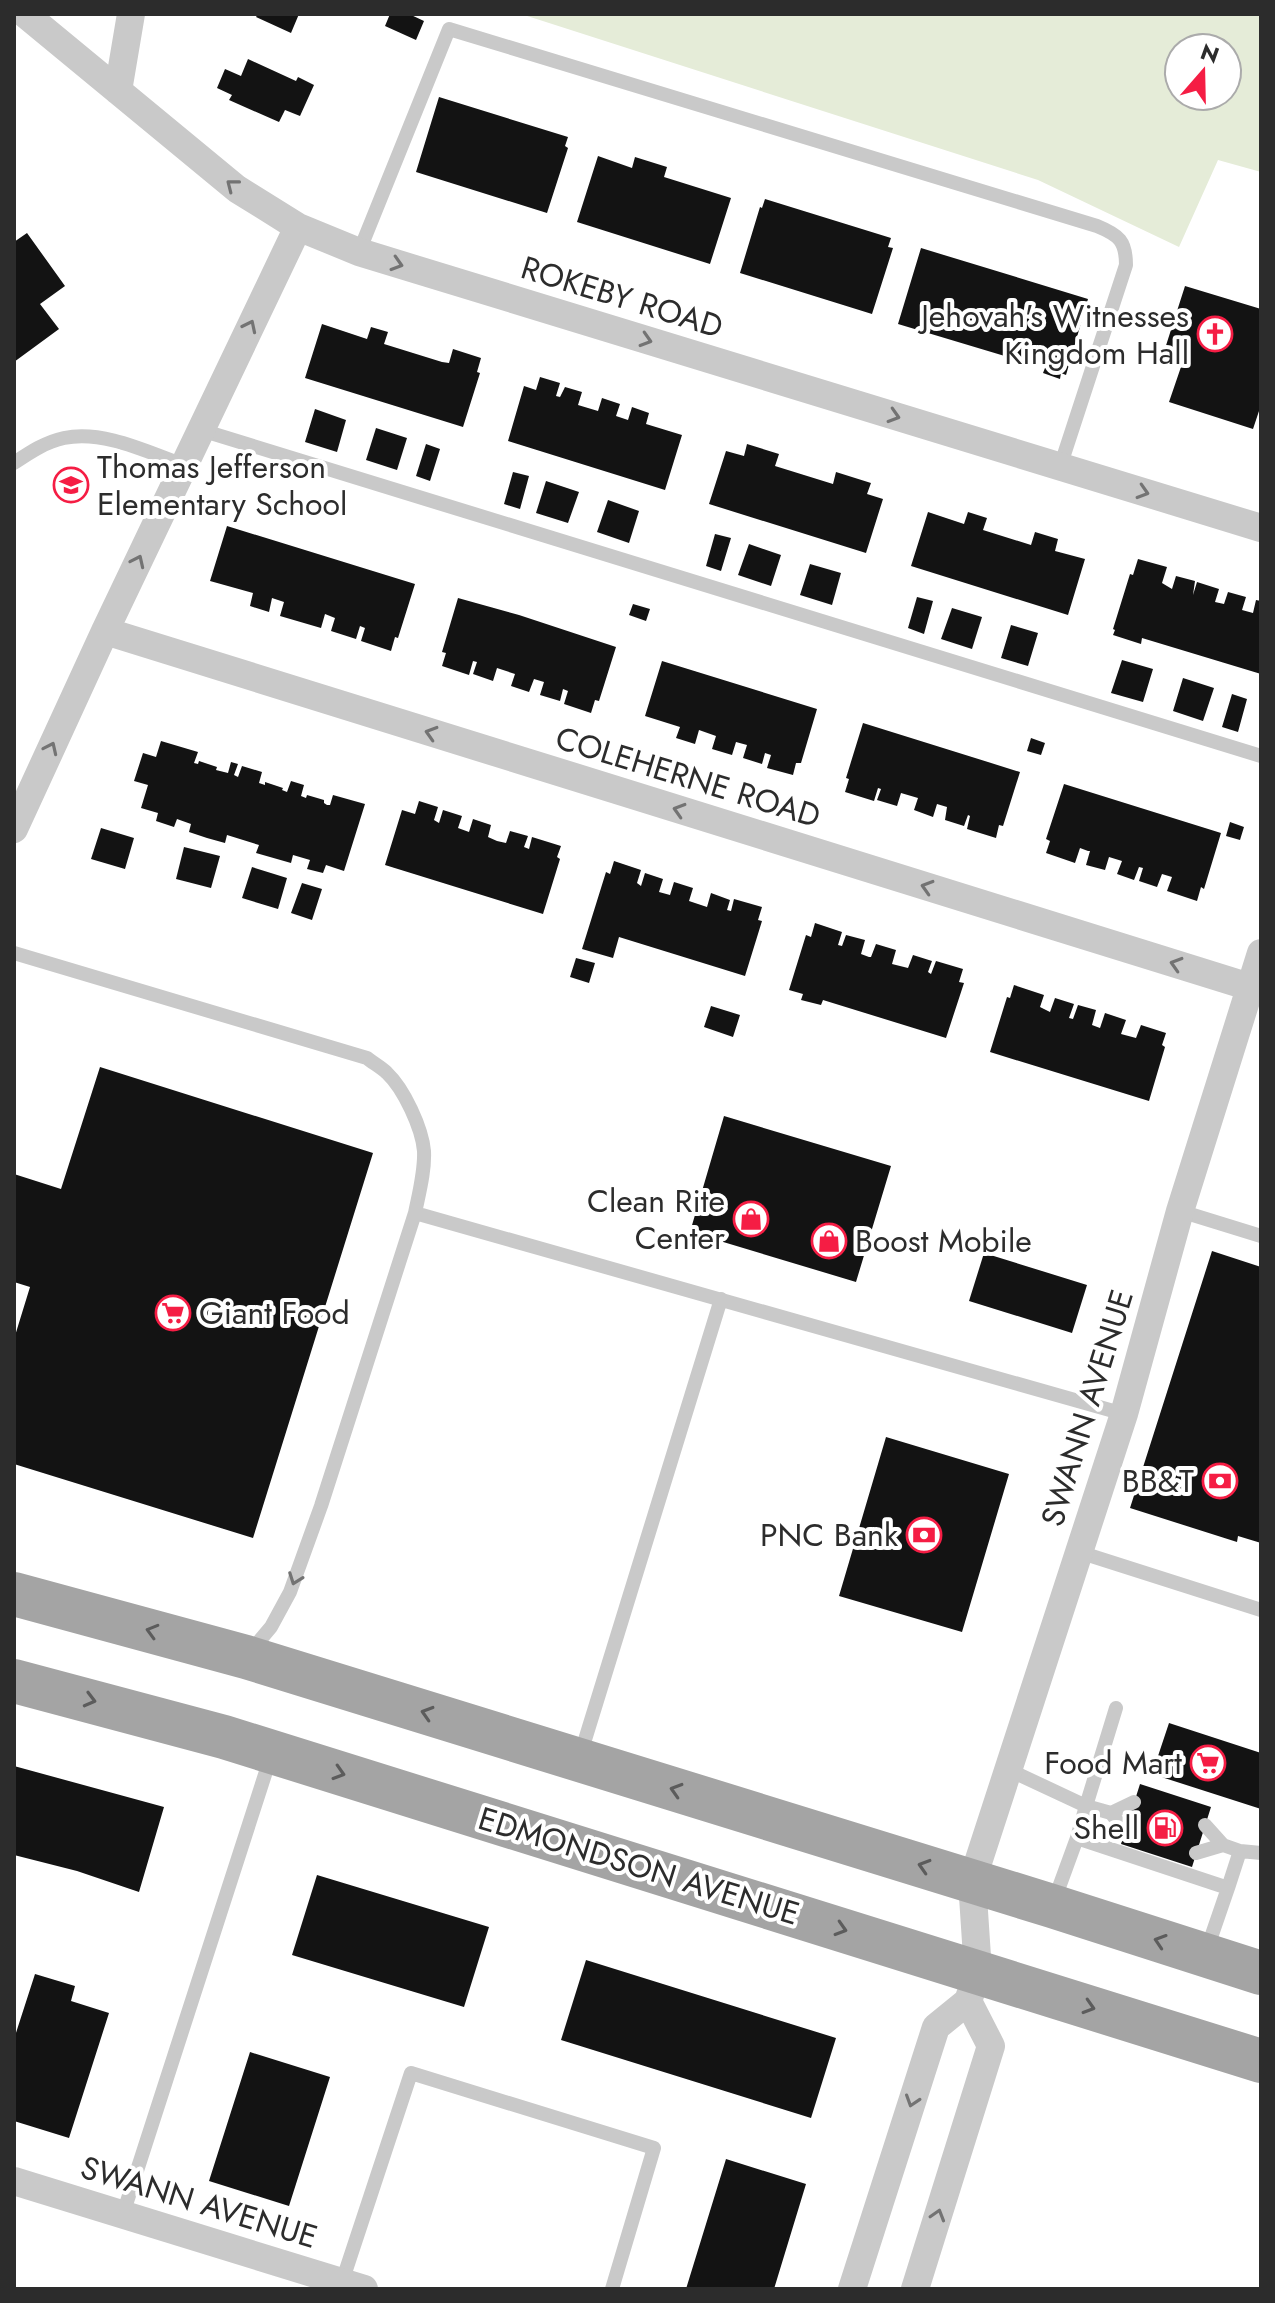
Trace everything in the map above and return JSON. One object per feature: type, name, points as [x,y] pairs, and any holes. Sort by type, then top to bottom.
[{"type":"main road","points":[[14,1594],[246,1657],[1261,1973]]},
{"type":"main road","name":"EDMONDSON AVENUE","points":[[14,1681],[273,1752],[973,1986],[1261,2061]]},
{"type":"street","name":"ROKEBY ROAD","points":[[25,14],[237,189],[298,227],[359,252],[1261,528]]},
{"type":"street","points":[[118,91],[131,14]]},
{"type":"street","points":[[14,829],[298,227]]},
{"type":"street","name":"COLEHERNE ROAD","points":[[105,631],[1250,987]]},
{"type":"street","name":"SWANN AVENUE","points":[[972,1881],[1124,1414],[1180,1211],[1261,953]]},
{"type":"street","points":[[915,2289],[991,2046],[973,1986],[972,1881]]},
{"type":"street","points":[[852,2289],[936,2027],[973,1986]]},
{"type":"street","name":"SWANN AVENUE","points":[[14,2181],[353,2286]]},
{"type":"lane","points":[[359,252],[449,29],[1097,226],[1121,240],[1126,265],[1060,467]]},
{"type":"lane","points":[[201,430],[1261,756]]},
{"type":"lane","points":[[14,463],[37,448],[64,438],[97,437],[184,465]]},
{"type":"lane","points":[[14,953],[367,1058],[388,1074],[405,1097],[416,1123],[424,1150],[415,1213],[321,1506],[290,1592],[271,1627],[246,1657]]},
{"type":"lane","points":[[1180,1211],[1261,1236]]},
{"type":"lane","points":[[415,1213],[1124,1414]]},
{"type":"lane","points":[[579,1760],[721,1299]]},
{"type":"lane","points":[[1079,1552],[1261,1610]]},
{"type":"lane","points":[[1052,1906],[1077,1838],[1116,1708]]},
{"type":"lane","points":[[123,2214],[273,1752]]},
{"type":"lane","points":[[1007,1769],[1086,1806],[1111,1813],[1125,1831]]},
{"type":"lane","points":[[1111,1813],[1134,1802]]},
{"type":"lane","points":[[1205,1825],[1223,1845],[1261,1853]]},
{"type":"lane","points":[[1077,1838],[1228,1888]]},
{"type":"lane","points":[[1196,1853],[1223,1845]]},
{"type":"lane","points":[[1205,1955],[1240,1851]]},
{"type":"lane","points":[[353,2286],[411,2073],[654,2148],[612,2289]]},
{"type":"green space","points":[[521,14],[1261,14],[1261,172],[1218,160],[1179,247],[1038,180]]},
{"type":"building","points":[[258,14],[299,14],[291,33],[256,17]]},
{"type":"building","points":[[390,14],[409,14],[424,21],[416,40],[385,26]]},
{"type":"building","points":[[248,59],[296,81],[298,77],[314,85],[300,116],[285,110],[279,122],[229,100],[232,95],[217,88],[225,69],[241,76]]},
{"type":"building","points":[[439,97],[568,137],[565,146],[568,148],[547,213],[416,172]]},
{"type":"building","points":[[598,156],[632,168],[635,157],[667,167],[664,177],[731,198],[710,264],[577,222]]},
{"type":"building","points":[[765,199],[891,238],[888,247],[893,248],[872,314],[740,273]]},
{"type":"building","points":[[27,233],[65,286],[40,304],[59,329],[14,362],[14,242]]},
{"type":"building","points":[[921,248],[1088,299],[1066,375],[1061,373],[1060,379],[1043,373],[1045,368],[898,324]]},
{"type":"building","name":"Jehovah's Witnesses Kingdom Hall","points":[[1185,286],[1261,309],[1261,405],[1253,429],[1169,402],[1182,364],[1162,358]]},
{"type":"building","points":[[322,324],[367,339],[371,327],[388,332],[384,344],[442,362],[449,363],[453,349],[481,358],[477,372],[480,373],[463,427],[305,378]]},
{"type":"building","points":[[540,377],[560,383],[556,396],[560,397],[565,387],[582,392],[578,405],[598,411],[602,398],[620,404],[616,416],[628,420],[632,407],[649,413],[646,424],[682,435],[665,490],[508,441],[524,386],[536,390]]},
{"type":"building","points":[[315,409],[346,420],[337,452],[305,442]]},
{"type":"building","points":[[376,428],[407,438],[397,470],[366,460]]},
{"type":"building","points":[[426,444],[440,449],[430,481],[416,476]]},
{"type":"building","points":[[747,444],[779,454],[775,466],[833,484],[836,472],[871,483],[867,494],[883,499],[866,553],[709,504],[726,451],[744,456]]},
{"type":"building","points":[[513,472],[529,476],[520,509],[504,504]]},
{"type":"building","points":[[546,481],[579,492],[568,523],[536,513]]},
{"type":"building","points":[[608,500],[639,511],[629,543],[597,532]]},
{"type":"building","points":[[928,512],[964,524],[968,512],[987,518],[983,530],[1031,545],[1035,532],[1058,539],[1055,551],[1085,559],[1068,615],[911,566]]},
{"type":"building","points":[[227,526],[415,584],[391,651],[361,641],[365,628],[360,626],[356,639],[331,631],[335,618],[325,614],[321,628],[280,616],[284,602],[272,598],[269,612],[250,606],[253,593],[210,581]]},
{"type":"building","points":[[715,534],[731,538],[721,571],[706,566]]},
{"type":"building","points":[[749,544],[781,555],[771,586],[738,575]]},
{"type":"building","points":[[1138,559],[1167,567],[1162,583],[1172,589],[1176,576],[1195,581],[1193,595],[1197,582],[1219,589],[1215,602],[1224,604],[1228,592],[1246,597],[1242,610],[1253,613],[1256,600],[1261,601],[1261,674],[1142,638],[1141,644],[1113,635],[1130,574],[1133,575]]},
{"type":"building","points":[[810,564],[841,573],[832,605],[800,595]]},
{"type":"building","points":[[917,597],[933,601],[924,634],[908,628]]},
{"type":"building","points":[[458,598],[616,647],[599,701],[595,700],[591,713],[564,704],[568,691],[563,689],[560,701],[540,695],[544,682],[534,679],[529,692],[511,686],[515,674],[497,668],[493,681],[473,674],[477,662],[473,661],[469,675],[442,666],[446,653],[442,652]]},
{"type":"building","points":[[633,604],[650,609],[646,621],[629,615]]},
{"type":"building","points":[[952,608],[982,617],[972,649],[941,639]]},
{"type":"building","points":[[1011,625],[1038,633],[1028,666],[1001,658]]},
{"type":"building","points":[[1122,660],[1153,669],[1143,702],[1111,693]]},
{"type":"building","points":[[662,661],[817,709],[801,763],[796,763],[793,775],[767,768],[771,755],[765,753],[762,764],[743,758],[747,745],[736,742],[732,755],[712,749],[716,736],[699,730],[695,744],[676,738],[680,727],[645,716]]},
{"type":"building","points":[[1183,678],[1214,688],[1203,721],[1173,711]]},
{"type":"building","points":[[1232,694],[1247,699],[1238,732],[1222,727]]},
{"type":"building","points":[[863,723],[1020,772],[1003,826],[999,825],[996,838],[967,829],[968,815],[964,826],[945,820],[947,807],[937,804],[933,817],[914,810],[918,798],[901,793],[897,806],[877,800],[881,789],[878,788],[874,801],[845,792],[849,779],[846,778]]},
{"type":"building","points":[[1031,738],[1045,743],[1041,755],[1027,751]]},
{"type":"building","points":[[161,741],[198,752],[194,763],[198,764],[199,761],[217,767],[216,770],[228,773],[231,762],[238,764],[234,775],[238,777],[242,766],[262,772],[259,783],[265,785],[265,782],[287,792],[291,781],[304,785],[301,796],[324,800],[327,805],[330,805],[333,795],[365,804],[344,871],[326,865],[323,873],[307,869],[310,860],[293,855],[291,863],[256,853],[259,845],[227,835],[225,843],[189,832],[191,824],[177,819],[174,827],[156,821],[158,813],[141,808],[148,785],[134,781],[143,753],[156,757]]},
{"type":"building","points":[[1064,784],[1221,833],[1204,889],[1201,887],[1197,901],[1167,891],[1172,877],[1162,874],[1157,887],[1139,881],[1143,868],[1139,867],[1134,880],[1117,874],[1122,861],[1109,857],[1105,870],[1086,865],[1090,851],[1080,848],[1075,863],[1046,853],[1050,841],[1046,839]]},
{"type":"building","points":[[419,801],[438,807],[434,820],[439,823],[443,810],[462,816],[458,828],[469,832],[473,819],[491,825],[488,837],[497,841],[506,843],[510,831],[528,836],[524,847],[529,849],[532,837],[561,846],[543,914],[385,865],[402,810],[415,814]]},
{"type":"building","points":[[1230,822],[1244,827],[1240,840],[1226,836]]},
{"type":"building","points":[[101,828],[134,838],[125,869],[91,859]]},
{"type":"building","points":[[184,847],[220,856],[211,888],[176,879]]},
{"type":"building","points":[[614,861],[641,870],[637,883],[641,886],[645,873],[663,879],[659,892],[670,895],[674,882],[693,888],[689,901],[707,907],[711,893],[730,900],[727,910],[731,911],[734,899],[762,907],[758,920],[762,921],[745,976],[619,937],[613,958],[582,949],[606,872],[610,874]]},
{"type":"building","points":[[252,867],[287,878],[278,909],[242,898]]},
{"type":"building","points":[[302,883],[322,889],[312,920],[291,913]]},
{"type":"building","points":[[815,923],[842,932],[838,945],[842,946],[846,935],[865,940],[861,954],[869,957],[876,944],[896,950],[892,964],[908,968],[913,955],[932,961],[928,972],[931,974],[936,961],[963,969],[959,982],[964,983],[946,1038],[823,1000],[821,1005],[801,1000],[803,994],[789,990],[806,935],[811,937]]},
{"type":"building","points":[[576,958],[595,963],[589,983],[570,977]]},
{"type":"building","points":[[1014,985],[1044,995],[1040,1007],[1050,1012],[1055,998],[1074,1004],[1069,1018],[1073,1019],[1078,1005],[1096,1010],[1092,1025],[1100,1028],[1105,1013],[1126,1020],[1121,1034],[1136,1038],[1141,1025],[1166,1033],[1162,1045],[1165,1047],[1149,1101],[990,1052],[1007,997],[1010,998]]},
{"type":"building","points":[[711,1006],[740,1015],[733,1037],[704,1027]]},
{"type":"building","name":"Giant Food","points":[[100,1067],[373,1153],[253,1538],[14,1464],[14,1339],[30,1287],[14,1282],[14,1174],[61,1189]]},
{"type":"building","points":[[724,1116],[891,1166],[856,1282],[690,1232]]},
{"type":"building","points":[[1212,1251],[1261,1267],[1261,1543],[1238,1536],[1237,1542],[1130,1508]]},
{"type":"building","points":[[984,1253],[1087,1285],[1072,1333],[969,1301]]},
{"type":"building","name":"PNC Bank","points":[[886,1437],[1009,1474],[962,1632],[839,1596]]},
{"type":"building","name":"Food Mart","points":[[1169,1723],[1261,1753],[1261,1809],[1152,1774]]},
{"type":"building","points":[[14,1766],[164,1807],[139,1892],[77,1871],[14,1855]]},
{"type":"building","name":"Shell","points":[[1140,1784],[1211,1807],[1192,1867],[1121,1844]]},
{"type":"building","points":[[317,1875],[489,1927],[464,2007],[292,1955]]},
{"type":"building","points":[[586,1960],[836,2038],[811,2118],[561,2040]]},
{"type":"building","points":[[35,1974],[75,1986],[71,2001],[109,2013],[69,2138],[14,2121],[14,2039]]},
{"type":"building","points":[[250,2052],[330,2077],[289,2206],[209,2181]]},
{"type":"building","points":[[726,2159],[806,2184],[774,2289],[686,2289]]},
{"type":"place","name":"Jehovah's Witnesses Kingdom Hall","points":[[1215,334]]},
{"type":"place","name":"Thomas Jefferson Elementary School","points":[[71,485]]},
{"type":"place","name":"Clean Rite Center","points":[[751,1219]]},
{"type":"place","name":"Boost Mobile","points":[[829,1241]]},
{"type":"place","name":"Giant Food","points":[[173,1313]]},
{"type":"place","name":"BB&T","points":[[1220,1481]]},
{"type":"place","name":"PNC Bank","points":[[924,1535]]},
{"type":"place","name":"Food Mart","points":[[1208,1763]]},
{"type":"place","name":"Shell","points":[[1165,1828]]}]
